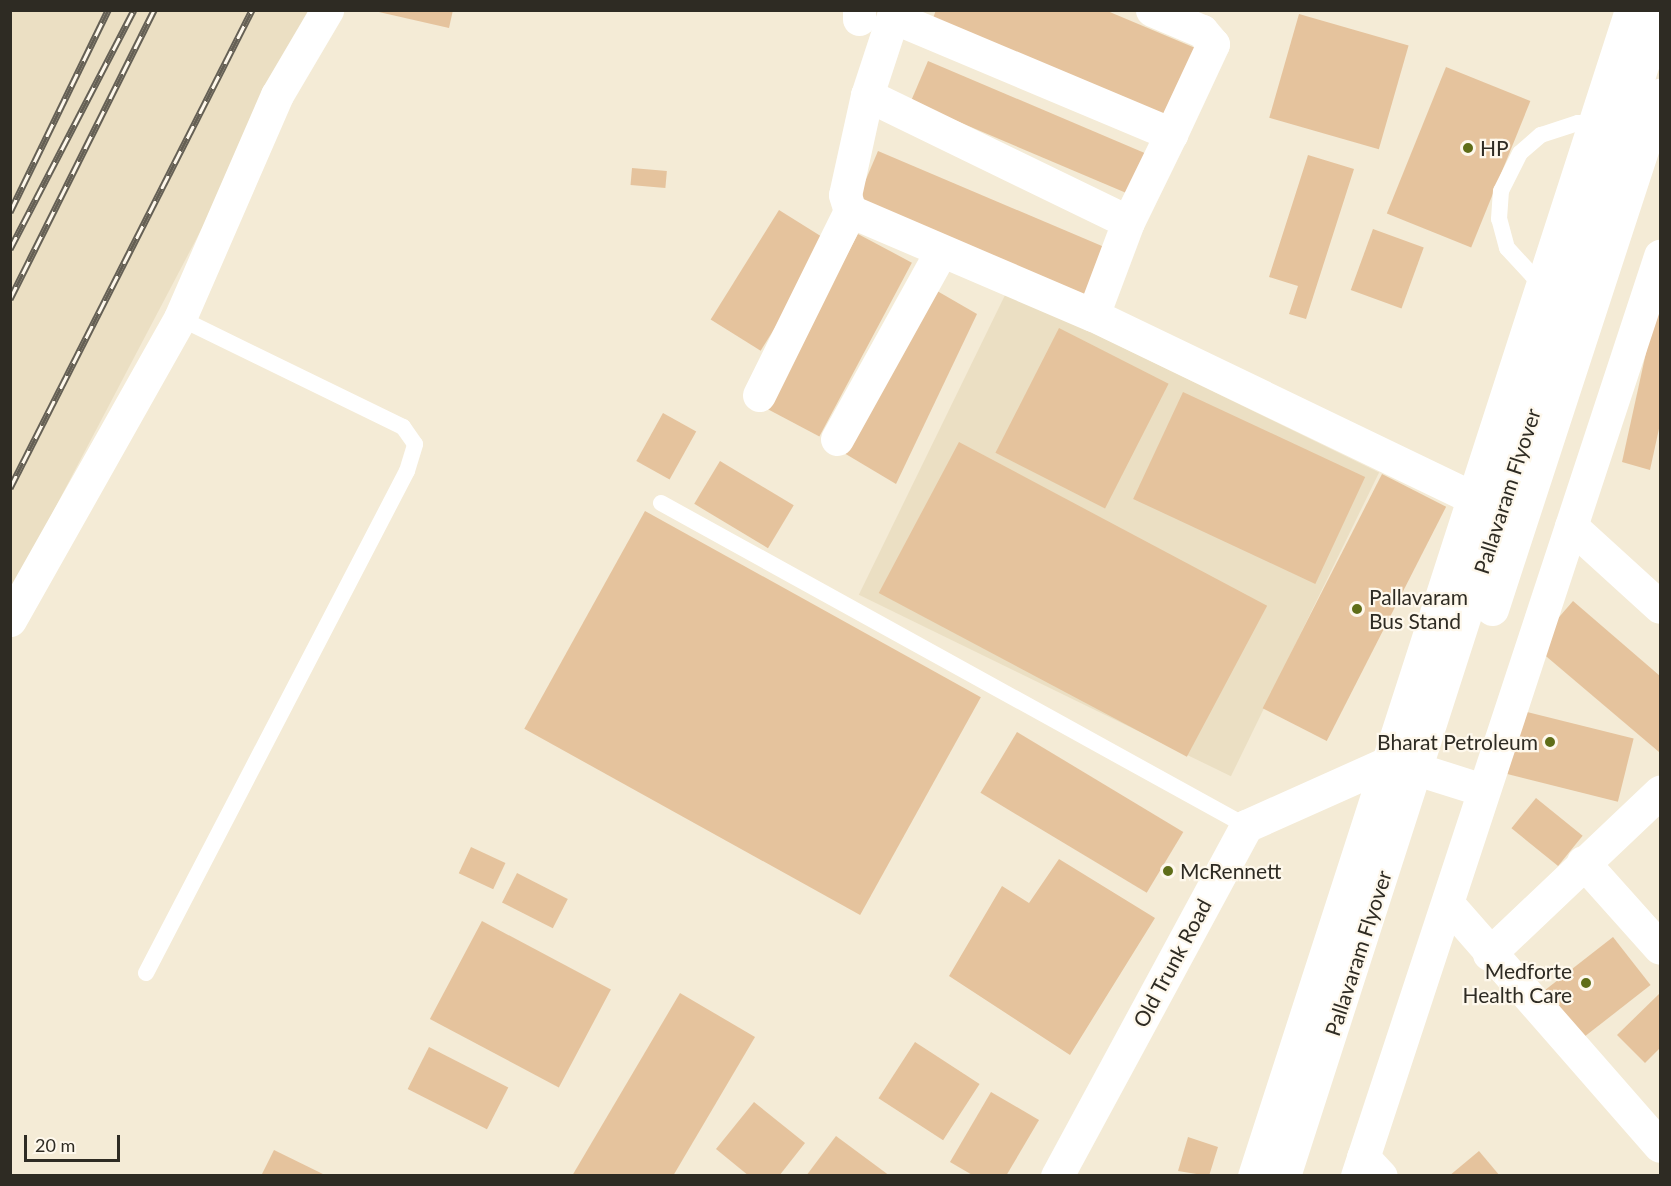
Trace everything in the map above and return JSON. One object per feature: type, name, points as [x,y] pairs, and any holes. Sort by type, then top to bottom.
[{"type":"street","points":[[10,620],[180,318],[277,95],[327,10]]},
{"type":"street","points":[[1093,315],[1128,222],[1213,44],[1202,31],[1152,10]]},
{"type":"street","points":[[1254,1176],[1476,499],[1631,10]]},
{"type":"street","name":"Pallavaram Flyover","points":[[1284,1176],[1660,10]]},
{"type":"street","points":[[759,395],[850,211],[845,195],[867,95],[894,14],[1171,134]]},
{"type":"street","points":[[867,95],[1128,222]]},
{"type":"street","name":"Pallavaram Flyover","points":[[1304,1176],[1411,867],[1455,718],[1660,95]]},
{"type":"street","points":[[850,211],[1093,315],[1476,499]]},
{"type":"street","points":[[837,438],[941,251]]},
{"type":"street","points":[[1367,1169],[1484,790],[1660,256]]},
{"type":"street","points":[[1571,526],[1660,607]]},
{"type":"street","points":[[1246,826],[1390,761],[1484,790]]},
{"type":"street","points":[[1489,954],[1583,862],[1660,792]]},
{"type":"street","name":"Old Trunk Road","points":[[1057,1176],[1246,826]]},
{"type":"street","points":[[1583,862],[1660,948]]},
{"type":"street","points":[[1449,905],[1489,954],[1660,1146]]},
{"type":"lane","points":[[1543,287],[1507,248],[1499,219],[1501,191],[1520,153],[1541,135],[1578,123],[1595,124]]},
{"type":"lane","points":[[146,973],[367,550],[407,471],[415,444],[403,427],[180,318]]},
{"type":"lane","points":[[662,503],[1246,826]]},
{"type":"shaded area","points":[[11,11],[316,11],[11,592]]},
{"type":"shaded area","points":[[1007,291],[1379,472],[1231,776],[859,595]]},
{"type":"building","points":[[370,10],[453,10],[449,28]]},
{"type":"building","points":[[936,10],[1105,10],[1200,50],[1171,120],[932,21]]},
{"type":"building","points":[[1299,14],[1409,45],[1379,149],[1269,118]]},
{"type":"building","points":[[928,61],[1145,153],[1128,194],[911,102]]},
{"type":"building","points":[[1446,67],[1530,101],[1471,248],[1387,213]]},
{"type":"building","points":[[878,151],[1109,249],[1088,298],[857,200]]},
{"type":"building","points":[[1308,155],[1354,169],[1306,319],[1289,314],[1298,286],[1269,277]]},
{"type":"building","points":[[632,168],[667,171],[665,188],[631,185]]},
{"type":"building","points":[[779,210],[829,241],[761,351],[711,319]]},
{"type":"building","points":[[1373,229],[1424,247],[1402,309],[1351,290]]},
{"type":"building","points":[[858,234],[912,263],[819,437],[766,408]]},
{"type":"building","points":[[932,288],[977,314],[896,484],[844,453]]},
{"type":"building","points":[[1660,289],[1660,424],[1650,470],[1622,462]]},
{"type":"building","points":[[1059,328],[1169,384],[1105,509],[995,453]]},
{"type":"building","points":[[1183,392],[1365,477],[1315,584],[1133,499]]},
{"type":"building","points":[[663,413],[696,431],[670,480],[636,461]]},
{"type":"building","points":[[959,442],[1267,606],[1187,757],[879,593]]},
{"type":"building","points":[[720,461],[794,505],[768,548],[694,504]]},
{"type":"building","name":"Pallavaram Bus Stand","points":[[1382,474],[1446,507],[1327,741],[1263,708]]},
{"type":"building","points":[[645,511],[981,697],[860,915],[524,729]]},
{"type":"building","points":[[1573,601],[1660,676],[1659,752],[1534,646]]},
{"type":"building","points":[[1523,711],[1634,739],[1618,802],[1507,774]]},
{"type":"building","points":[[1017,732],[1183,832],[1147,893],[980,793]]},
{"type":"building","points":[[1536,798],[1583,836],[1558,866],[1511,828]]},
{"type":"building","points":[[471,847],[505,863],[493,889],[459,873]]},
{"type":"building","points":[[1059,859],[1155,918],[1070,1055],[949,976],[1002,886],[1029,903]]},
{"type":"building","points":[[517,873],[568,899],[553,928],[502,902]]},
{"type":"building","points":[[482,921],[611,990],[559,1088],[430,1019]]},
{"type":"building","points":[[1613,937],[1651,985],[1577,1042],[1540,994]]},
{"type":"building","points":[[680,993],[755,1037],[673,1176],[572,1176]]},
{"type":"building","points":[[1660,993],[1660,1048],[1645,1063],[1617,1035]]},
{"type":"building","points":[[915,1042],[980,1084],[943,1140],[879,1098]]},
{"type":"building","points":[[429,1047],[508,1087],[487,1129],[408,1089]]},
{"type":"building","points":[[991,1092],[1039,1120],[1006,1176],[974,1176],[950,1162]]},
{"type":"building","points":[[754,1102],[805,1143],[779,1176],[749,1176],[716,1149]]},
{"type":"building","points":[[836,1136],[890,1176],[806,1176]]},
{"type":"building","points":[[1188,1137],[1218,1147],[1209,1176],[1178,1171]]},
{"type":"building","points":[[274,1150],[327,1176],[261,1176]]},
{"type":"building","points":[[1479,1151],[1500,1176],[1449,1176]]},
{"type":"railway","points":[[10,212],[108,10]]},
{"type":"railway","points":[[10,249],[134,10]]},
{"type":"railway","points":[[10,299],[154,10]]},
{"type":"railway","points":[[10,488],[252,10]]},
{"type":"place","name":"HP","points":[[1468,148]]},
{"type":"place","name":"Pallavaram Bus Stand","points":[[1357,609]]},
{"type":"place","name":"Bharat Petroleum","points":[[1550,742]]},
{"type":"place","name":"McRennett","points":[[1168,871]]},
{"type":"place","name":"Medforte Health Care","points":[[1586,983]]}]
